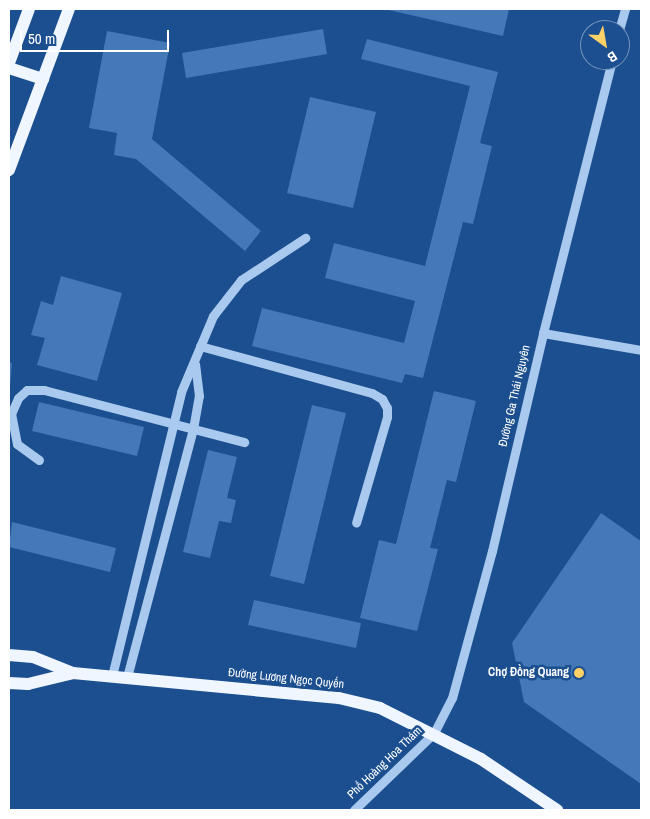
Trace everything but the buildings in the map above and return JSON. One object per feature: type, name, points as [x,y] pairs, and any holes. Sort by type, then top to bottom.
[{"type":"main road","points":[[9,63],[29,9]]},
{"type":"main road","points":[[9,170],[70,9]]},
{"type":"main road","points":[[9,68],[43,79]]},
{"type":"main road","name":"Đường Lương Ngọc Quyến","points":[[9,655],[33,657],[74,673],[338,698],[380,708],[434,733],[481,759],[557,810]]},
{"type":"main road","name":"Đường Lương Ngọc Quyến","points":[[9,683],[28,684],[74,673]]},
{"type":"street","name":"Đường Ga Thái Nguyên","points":[[434,733],[452,698],[492,551],[543,332],[609,70]]},
{"type":"street","points":[[112,676],[181,392],[195,363],[213,316],[241,280],[306,238]]},
{"type":"street","points":[[543,332],[641,350]]},
{"type":"street","points":[[200,346],[372,393],[382,399],[388,408],[387,417],[356,523]]},
{"type":"street","points":[[128,677],[193,429],[199,396],[195,363]]},
{"type":"street","points":[[39,460],[17,444],[11,414],[18,398],[27,390],[44,390],[244,442]]},
{"type":"street","name":"Phố Hoàng Hoa Thám","points":[[354,810],[434,733]]},
{"type":"place","name":"Chợ Đồng Quang","points":[[579,673]]}]
